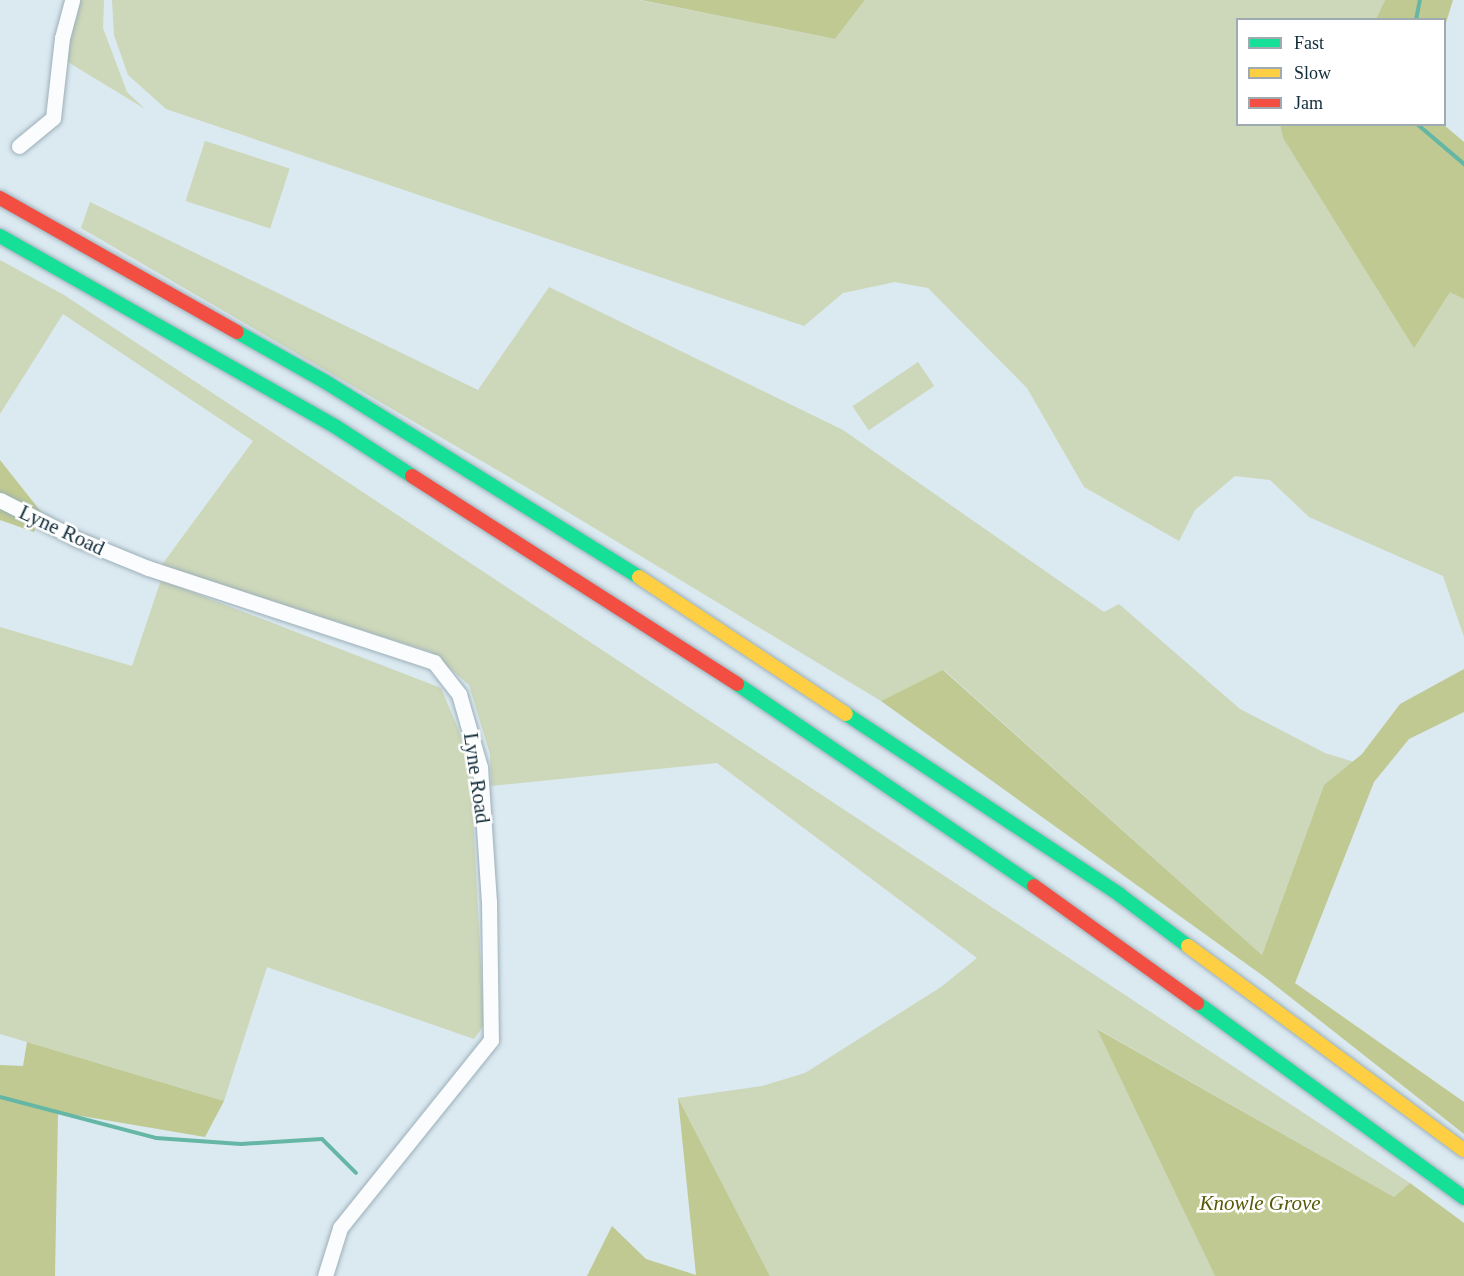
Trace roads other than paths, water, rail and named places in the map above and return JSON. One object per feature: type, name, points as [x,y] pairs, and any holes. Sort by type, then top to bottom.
[{"type":"highway","points":[[0,198],[324,381],[659,591],[1120,895],[1464,1150]]},
{"type":"highway","points":[[0,236],[336,427],[768,704],[1072,912],[1464,1198]]},
{"type":"street","points":[[19,146],[53,118],[62,38],[72,0]]},
{"type":"street","name":"Lyne Road","points":[[0,500],[77,539],[148,568],[434,662],[459,694],[480,766],[489,901],[491,1040],[340,1228],[325,1276]]},
{"type":"waterway","points":[[1416,18],[1420,0]]},
{"type":"waterway","points":[[1419,126],[1464,164]]},
{"type":"waterway","points":[[0,1097],[156,1138],[241,1144],[322,1139],[356,1173]]},
{"type":"park label","name":"Knowle Grove","points":[[1260,1203]]}]
